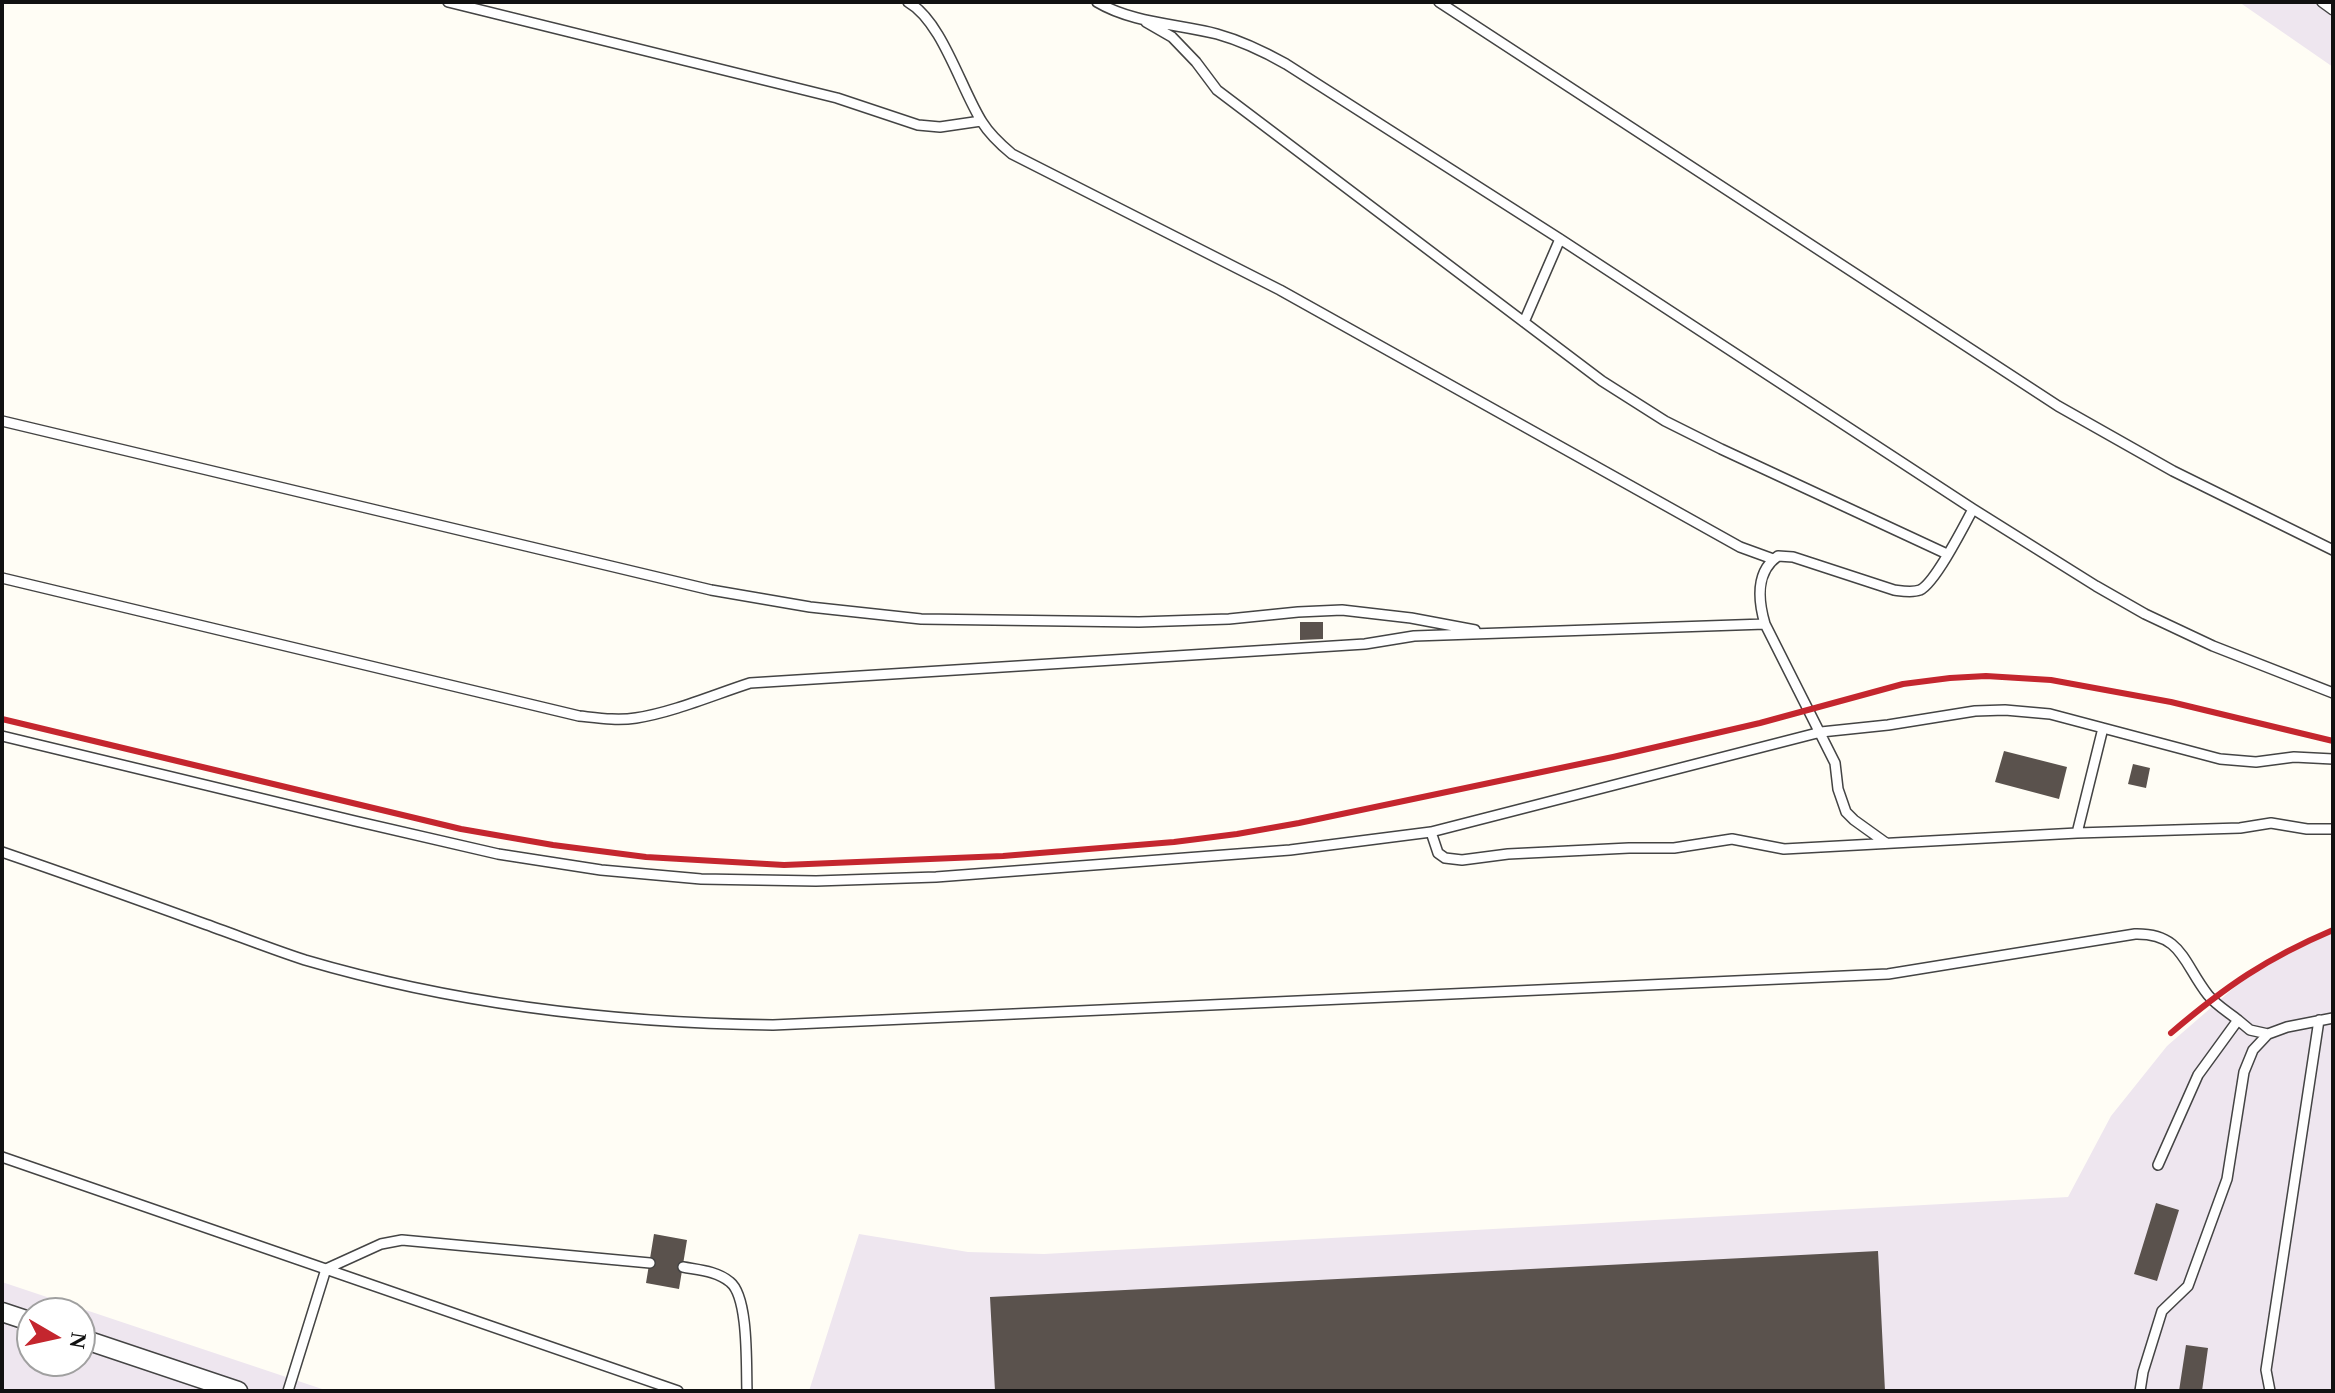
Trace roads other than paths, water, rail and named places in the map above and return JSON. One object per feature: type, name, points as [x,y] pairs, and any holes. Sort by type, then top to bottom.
[{"type":"street","points":[[96,1343],[238,1391]]},
{"type":"lane","points":[[448,2],[837,98],[918,125],[940,127],[981,121]]},
{"type":"lane","points":[[908,2],[932,26],[981,121],[995,140],[1012,154],[1280,290],[1740,547],[1773,559]]},
{"type":"lane","points":[[1097,2],[1140,18],[1217,34],[1254,46],[1560,239],[2096,586],[2145,614],[2213,646],[2333,693]]},
{"type":"lane","points":[[1439,2],[2058,406],[2173,471],[2333,550]]},
{"type":"lane","points":[[2322,2],[2333,10]]},
{"type":"lane","points":[[1140,18],[1172,37],[1217,90],[1602,381],[1665,421],[1947,554]]},
{"type":"lane","points":[[1524,322],[1560,239]]},
{"type":"lane","points":[[2,421],[711,590],[810,607],[921,619],[1025,622],[1229,619],[1342,610],[1411,618],[1494,633]]},
{"type":"lane","points":[[1887,843],[1846,812],[1838,789],[1835,763],[1765,624],[1759,592],[1768,564],[1778,556],[1793,557],[1894,590],[1908,592],[1920,589],[1947,554],[1973,509]]},
{"type":"lane","points":[[2,578],[579,716],[609,719],[656,714],[750,683],[1365,644],[1414,636],[1765,624]]},
{"type":"lane","points":[[2,736],[498,854],[601,870],[701,879],[816,881],[936,877],[1290,850],[1431,832],[1821,732],[1975,711],[2050,714],[2220,759],[2256,762],[2294,757],[2333,759]]},
{"type":"lane","points":[[2077,833],[2103,728]]},
{"type":"lane","points":[[1431,832],[1438,853],[1453,860],[1508,854],[1674,848],[1732,839],[1784,849],[2077,833],[2240,828],[2271,823],[2307,829],[2333,829]]},
{"type":"lane","points":[[2,852],[304,959],[420,988],[527,1008],[616,1019],[773,1025],[1888,974],[2135,934],[2152,934],[2164,937],[2174,945],[2211,998],[2250,1030],[2268,1034]]},
{"type":"lane","points":[[2140,1391],[2162,1311],[2188,1286],[2227,1179],[2244,1072],[2253,1050],[2268,1034],[2333,1018]]},
{"type":"lane","points":[[2158,1165],[2198,1075],[2238,1020]]},
{"type":"lane","points":[[2270,1391],[2266,1370],[2319,1020]]},
{"type":"lane","points":[[2,1157],[678,1391]]},
{"type":"lane","points":[[288,1391],[326,1269],[381,1244],[402,1240],[650,1263]]},
{"type":"lane","points":[[683,1267],[710,1272],[732,1283],[741,1302],[747,1391]]},
{"type":"railway","points":[[2,719],[461,829],[646,857],[784,865],[1003,856],[1237,834],[1613,757],[1760,723],[1903,684],[1950,678],[1986,676],[2051,680],[2171,702],[2333,741]]},
{"type":"railway","points":[[2171,1033],[2248,974],[2333,930]]}]
